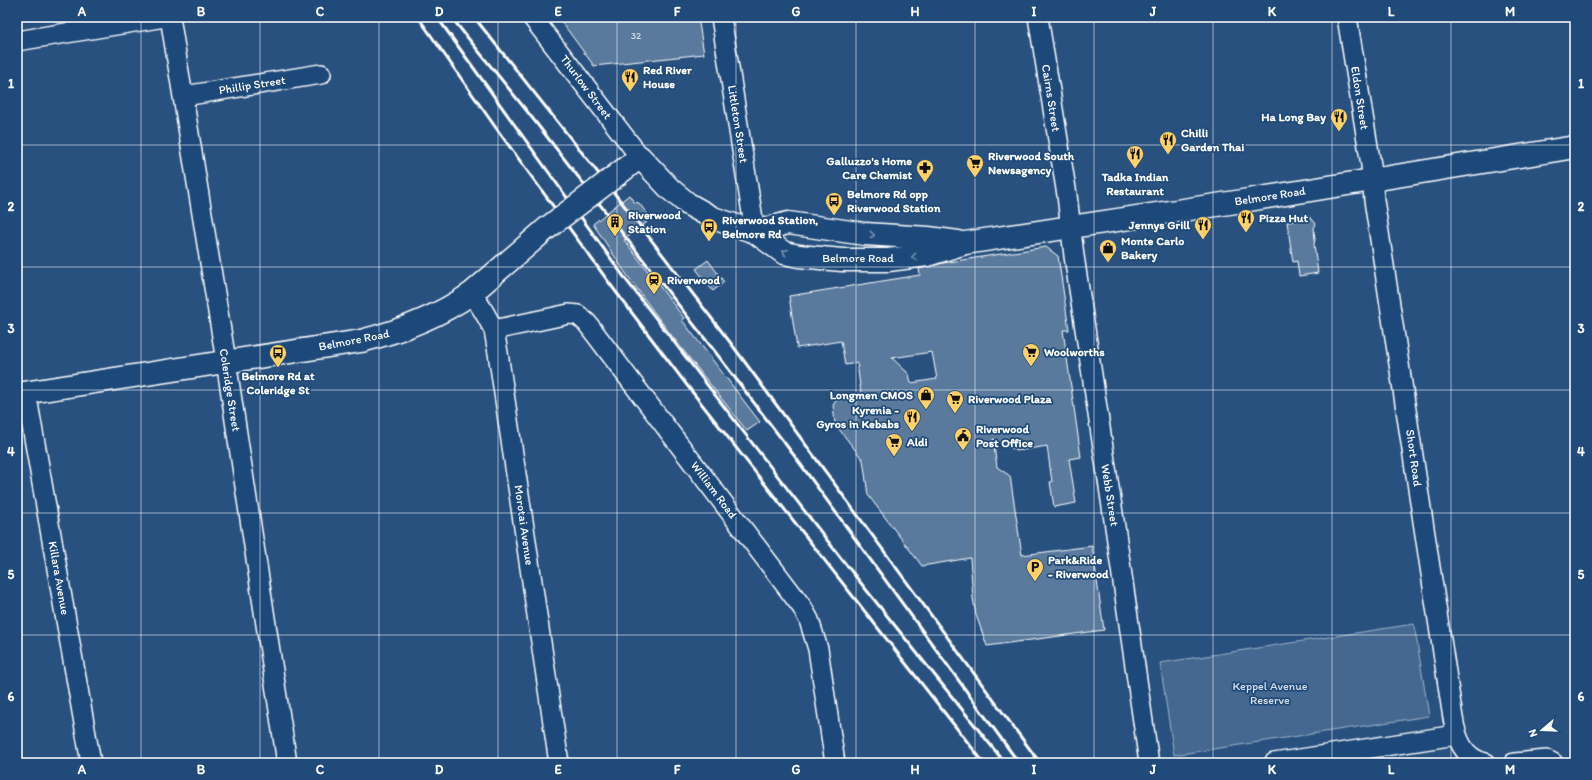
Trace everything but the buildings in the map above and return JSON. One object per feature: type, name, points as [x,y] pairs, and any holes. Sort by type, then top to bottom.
[{"type":"main road","name":"Belmore Road","points":[[22,393],[361,341],[404,329],[436,315],[472,293],[546,229],[640,157],[670,189],[688,204],[713,218],[755,232],[784,253],[820,259],[888,260],[927,255],[965,243],[1070,228],[1575,147]]},
{"type":"main road","name":"Belmore Road","points":[[755,232],[788,223],[865,234],[928,238],[965,243]]},
{"type":"street","points":[[17,41],[165,17]]},
{"type":"street","name":"Coleridge Street","points":[[170,17],[226,361],[287,763]]},
{"type":"street","name":"Thurlow Street","points":[[532,17],[640,157]]},
{"type":"street","name":"Littleton Street","points":[[721,17],[755,232]]},
{"type":"street","name":"Cairns Street","points":[[1038,17],[1067,195],[1070,228]]},
{"type":"street","name":"Eldon Street","points":[[1347,17],[1372,180]]},
{"type":"street","name":"Phillip Street","points":[[184,96],[321,74]]},
{"type":"street","name":"Short Road","points":[[1372,180],[1456,735]]},
{"type":"street","name":"Webb Street","points":[[1070,228],[1149,763]]},
{"type":"street","name":"Morotai Avenue","points":[[472,293],[494,330],[559,763]]},
{"type":"street","name":"William Road","points":[[494,330],[569,314],[578,315],[587,323],[802,607],[809,620],[818,649],[836,763]]},
{"type":"street","name":"Killara Avenue","points":[[22,393],[91,763]]},
{"type":"street","points":[[1274,763],[1456,735],[1462,748],[1470,756],[1486,763]]},
{"type":"street","points":[[1514,763],[1547,760],[1553,763]]},
{"type":"green space","name":"Keppel Avenue Reserve","points":[[1414,624],[1429,716],[1174,755],[1160,663]]},
{"type":"railway","points":[[418,17],[496,128],[613,288],[686,384],[984,763]]},
{"type":"railway","points":[[437,17],[627,281],[844,562],[1005,763]]},
{"type":"railway","points":[[451,17],[526,110],[720,358],[796,458],[1019,763]]},
{"type":"railway","points":[[474,17],[642,228],[733,346],[1040,763]]},
{"type":"place","name":"Red River House","points":[[630,92]]},
{"type":"place","name":"Ha Long Bay","points":[[1339,132]]},
{"type":"place","name":"Chilli Garden Thai","points":[[1168,155]]},
{"type":"place","name":"Tadka Indian Restaurant","points":[[1135,169]]},
{"type":"place","name":"Riverwood South Newsagency","points":[[975,178]]},
{"type":"place","name":"Galluzzo's Home Care Chemist","points":[[925,183]]},
{"type":"place","name":"Belmore Rd opp Riverwood Station","points":[[834,216]]},
{"type":"place","name":"Pizza Hut","points":[[1246,233]]},
{"type":"place","name":"Riverwood Station","points":[[615,237]]},
{"type":"place","name":"Jennys Grill","points":[[1203,240]]},
{"type":"place","name":"Riverwood Station, Belmore Rd","points":[[709,242]]},
{"type":"place","name":"Monte Carlo Bakery","points":[[1108,263]]},
{"type":"place","name":"Riverwood","points":[[654,295]]},
{"type":"place","name":"Woolworths","points":[[1031,367]]},
{"type":"place","name":"Belmore Rd at Coleridge St","points":[[278,368]]},
{"type":"place","name":"Longmen CMOS","points":[[926,410]]},
{"type":"place","name":"Riverwood Plaza","points":[[955,414]]},
{"type":"place","name":"Kyrenia - Gyros in Kebabs","points":[[912,432]]},
{"type":"place","name":"Riverwood Post Office","points":[[963,451]]},
{"type":"place","name":"Aldi","points":[[894,457]]},
{"type":"place","name":"Park&Ride - Riverwood","points":[[1035,582]]}]
